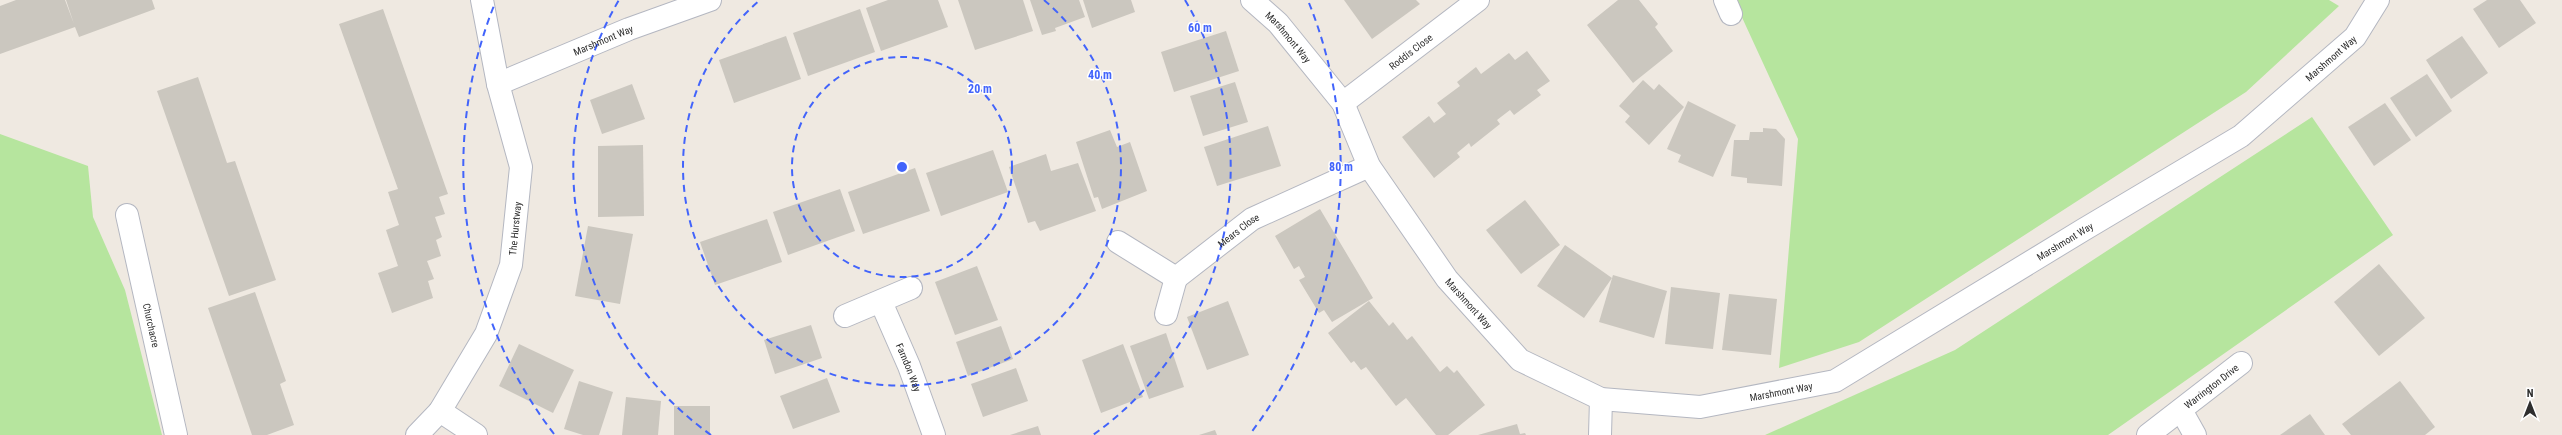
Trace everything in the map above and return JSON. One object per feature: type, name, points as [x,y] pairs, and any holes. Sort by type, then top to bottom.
[{"type":"street","name":"The Hurstway","points":[[416,435],[440,411],[486,334],[511,265],[521,167],[498,84],[482,0]]},
{"type":"street","name":"Marshmont Way","points":[[498,84],[629,29],[710,0]]},
{"type":"street","name":"Marshmont Way","points":[[1252,0],[1278,23],[1343,103],[1369,166],[1447,279],[1520,360],[1601,399],[1700,407],[1835,382],[2083,230],[2241,136],[2355,37],[2378,0]]},
{"type":"street","name":"Roddis Close","points":[[1343,103],[1478,0]]},
{"type":"street","name":"Mears Close","points":[[1176,278],[1252,218],[1369,166]]},
{"type":"street","name":"Churchacre","points":[[126,215],[176,435]]},
{"type":"street","points":[[1118,242],[1176,278],[1166,314]]},
{"type":"street","points":[[845,316],[911,288]]},
{"type":"street","name":"Farndon Way","points":[[881,302],[909,366],[934,435]]},
{"type":"street","name":"Warrington Drive","points":[[2148,435],[2241,363]]},
{"type":"street","points":[[1600,435],[1601,399]]},
{"type":"street","name":"Warrington Drive","points":[[2181,410],[2195,435]]},
{"type":"street","points":[[440,411],[476,435]]},
{"type":"green space","points":[[1734,0],[2329,0],[2339,6],[2246,92],[1859,342],[1779,368],[1798,139]]},
{"type":"green space","points":[[2312,117],[2393,235],[2108,435],[1765,435],[1955,350]]},
{"type":"green space","points":[[0,134],[88,166],[93,217],[125,290],[162,435],[0,435]]},
{"type":"building","points":[[16,0],[65,0],[74,24],[66,0],[152,0],[155,9],[79,37],[75,27],[0,54],[0,6]]},
{"type":"building","points":[[888,0],[938,0],[948,27],[881,51],[866,8]]},
{"type":"building","points":[[958,0],[1023,0],[1033,31],[975,50]]},
{"type":"building","points":[[1030,0],[1079,0],[1085,17],[1055,28],[1056,31],[1042,35]]},
{"type":"building","points":[[1083,0],[1131,0],[1135,12],[1092,28]]},
{"type":"building","points":[[1344,0],[1416,0],[1420,4],[1372,39]]},
{"type":"building","points":[[1618,0],[1639,0],[1658,24],[1655,27],[1673,51],[1633,83],[1587,25]]},
{"type":"building","points":[[2487,0],[2520,0],[2536,23],[2499,48],[2473,9]]},
{"type":"building","points":[[383,9],[448,194],[439,197],[445,214],[435,217],[442,237],[436,240],[441,256],[427,261],[434,279],[428,281],[433,298],[392,313],[378,273],[398,266],[386,230],[399,225],[388,192],[398,189],[339,24]]},
{"type":"building","points":[[860,9],[875,52],[808,76],[793,33]]},
{"type":"building","points":[[1226,31],[1239,71],[1174,92],[1161,52]]},
{"type":"building","points":[[786,36],[801,79],[734,103],[719,60]]},
{"type":"building","points":[[2462,36],[2488,73],[2451,99],[2426,60]]},
{"type":"building","points":[[1527,51],[1550,81],[1537,90],[1541,95],[1514,115],[1510,110],[1497,120],[1500,124],[1471,147],[1469,143],[1457,153],[1460,157],[1434,178],[1402,137],[1429,116],[1434,123],[1446,114],[1437,103],[1460,86],[1457,82],[1476,67],[1481,74],[1509,53],[1515,60]]},
{"type":"building","points":[[2427,74],[2452,111],[2416,137],[2390,98]]},
{"type":"building","points":[[198,77],[227,163],[235,161],[276,280],[229,296],[157,91]]},
{"type":"building","points":[[1643,80],[1654,90],[1659,84],[1684,107],[1649,145],[1625,122],[1630,116],[1619,106]]},
{"type":"building","points":[[1235,82],[1248,122],[1203,136],[1190,96]]},
{"type":"building","points":[[632,84],[645,119],[602,134],[590,100]]},
{"type":"building","points":[[1688,101],[1736,125],[1713,177],[1678,162],[1681,155],[1667,149]]},
{"type":"building","points":[[2385,103],[2411,140],[2374,166],[2348,127]]},
{"type":"building","points":[[1268,126],[1281,166],[1217,186],[1204,147]]},
{"type":"building","points":[[1763,128],[1776,129],[1785,139],[1782,186],[1747,183],[1747,178],[1731,176],[1734,140],[1749,140],[1750,132],[1763,132]]},
{"type":"building","points":[[1110,130],[1117,147],[1130,142],[1147,191],[1102,209],[1098,197],[1094,198],[1076,142]]},
{"type":"building","points":[[643,145],[644,216],[598,217],[598,146]]},
{"type":"building","points":[[993,150],[1008,192],[941,216],[926,173]]},
{"type":"building","points":[[1046,154],[1051,171],[1078,163],[1096,211],[1040,231],[1035,221],[1028,223],[1009,167]]},
{"type":"building","points":[[915,168],[930,211],[863,234],[848,192]]},
{"type":"building","points":[[840,189],[855,231],[788,255],[773,212]]},
{"type":"building","points":[[1525,200],[1560,245],[1521,274],[1486,230]]},
{"type":"building","points":[[1320,209],[1373,298],[1332,322],[1324,310],[1319,313],[1299,280],[1305,277],[1299,266],[1294,269],[1275,236]]},
{"type":"building","points":[[767,219],[782,262],[715,285],[700,242]]},
{"type":"building","points":[[588,226],[633,234],[620,304],[575,296]]},
{"type":"building","points":[[1565,245],[1612,278],[1584,318],[1537,286]]},
{"type":"building","points":[[2379,264],[2425,318],[2379,356],[2334,302]]},
{"type":"building","points":[[977,266],[998,320],[955,335],[935,282]]},
{"type":"building","points":[[1613,275],[1667,291],[1654,338],[1599,322]]},
{"type":"building","points":[[1671,287],[1720,293],[1713,349],[1665,344]]},
{"type":"building","points":[[255,292],[286,381],[280,384],[294,425],[267,435],[252,435],[208,308]]},
{"type":"building","points":[[1729,294],[1777,299],[1771,355],[1722,350]]},
{"type":"building","points":[[1228,301],[1249,355],[1207,370],[1187,317]]},
{"type":"building","points":[[1369,301],[1389,326],[1393,322],[1407,340],[1412,336],[1440,372],[1447,366],[1454,373],[1457,370],[1485,405],[1448,435],[1436,435],[1406,398],[1396,406],[1366,367],[1361,370],[1354,361],[1351,363],[1328,333]]},
{"type":"building","points":[[811,325],[822,358],[775,374],[764,340]]},
{"type":"building","points":[[1001,326],[1013,359],[968,376],[956,342]]},
{"type":"building","points":[[1166,333],[1184,387],[1149,399],[1130,346]]},
{"type":"building","points":[[519,344],[574,370],[553,413],[499,386]]},
{"type":"building","points":[[1123,344],[1143,397],[1101,413],[1082,360]]},
{"type":"building","points":[[1016,368],[1028,401],[983,417],[971,384]]},
{"type":"building","points":[[827,378],[840,412],[793,429],[780,396]]},
{"type":"building","points":[[579,381],[613,392],[599,435],[583,435],[564,429]]},
{"type":"building","points":[[2400,381],[2435,427],[2425,435],[2351,435],[2342,424]]},
{"type":"building","points":[[626,397],[661,401],[658,435],[622,435]]},
{"type":"building","points":[[674,406],[710,406],[710,435],[674,435]]},
{"type":"building","points":[[2310,414],[2325,435],[2280,435]]},
{"type":"building","points":[[1517,424],[1520,434],[1525,433],[1526,435],[1478,435]]},
{"type":"building","points":[[1038,426],[1041,435],[1010,435]]},
{"type":"building","points":[[1215,430],[1217,435],[1199,435]]}]
